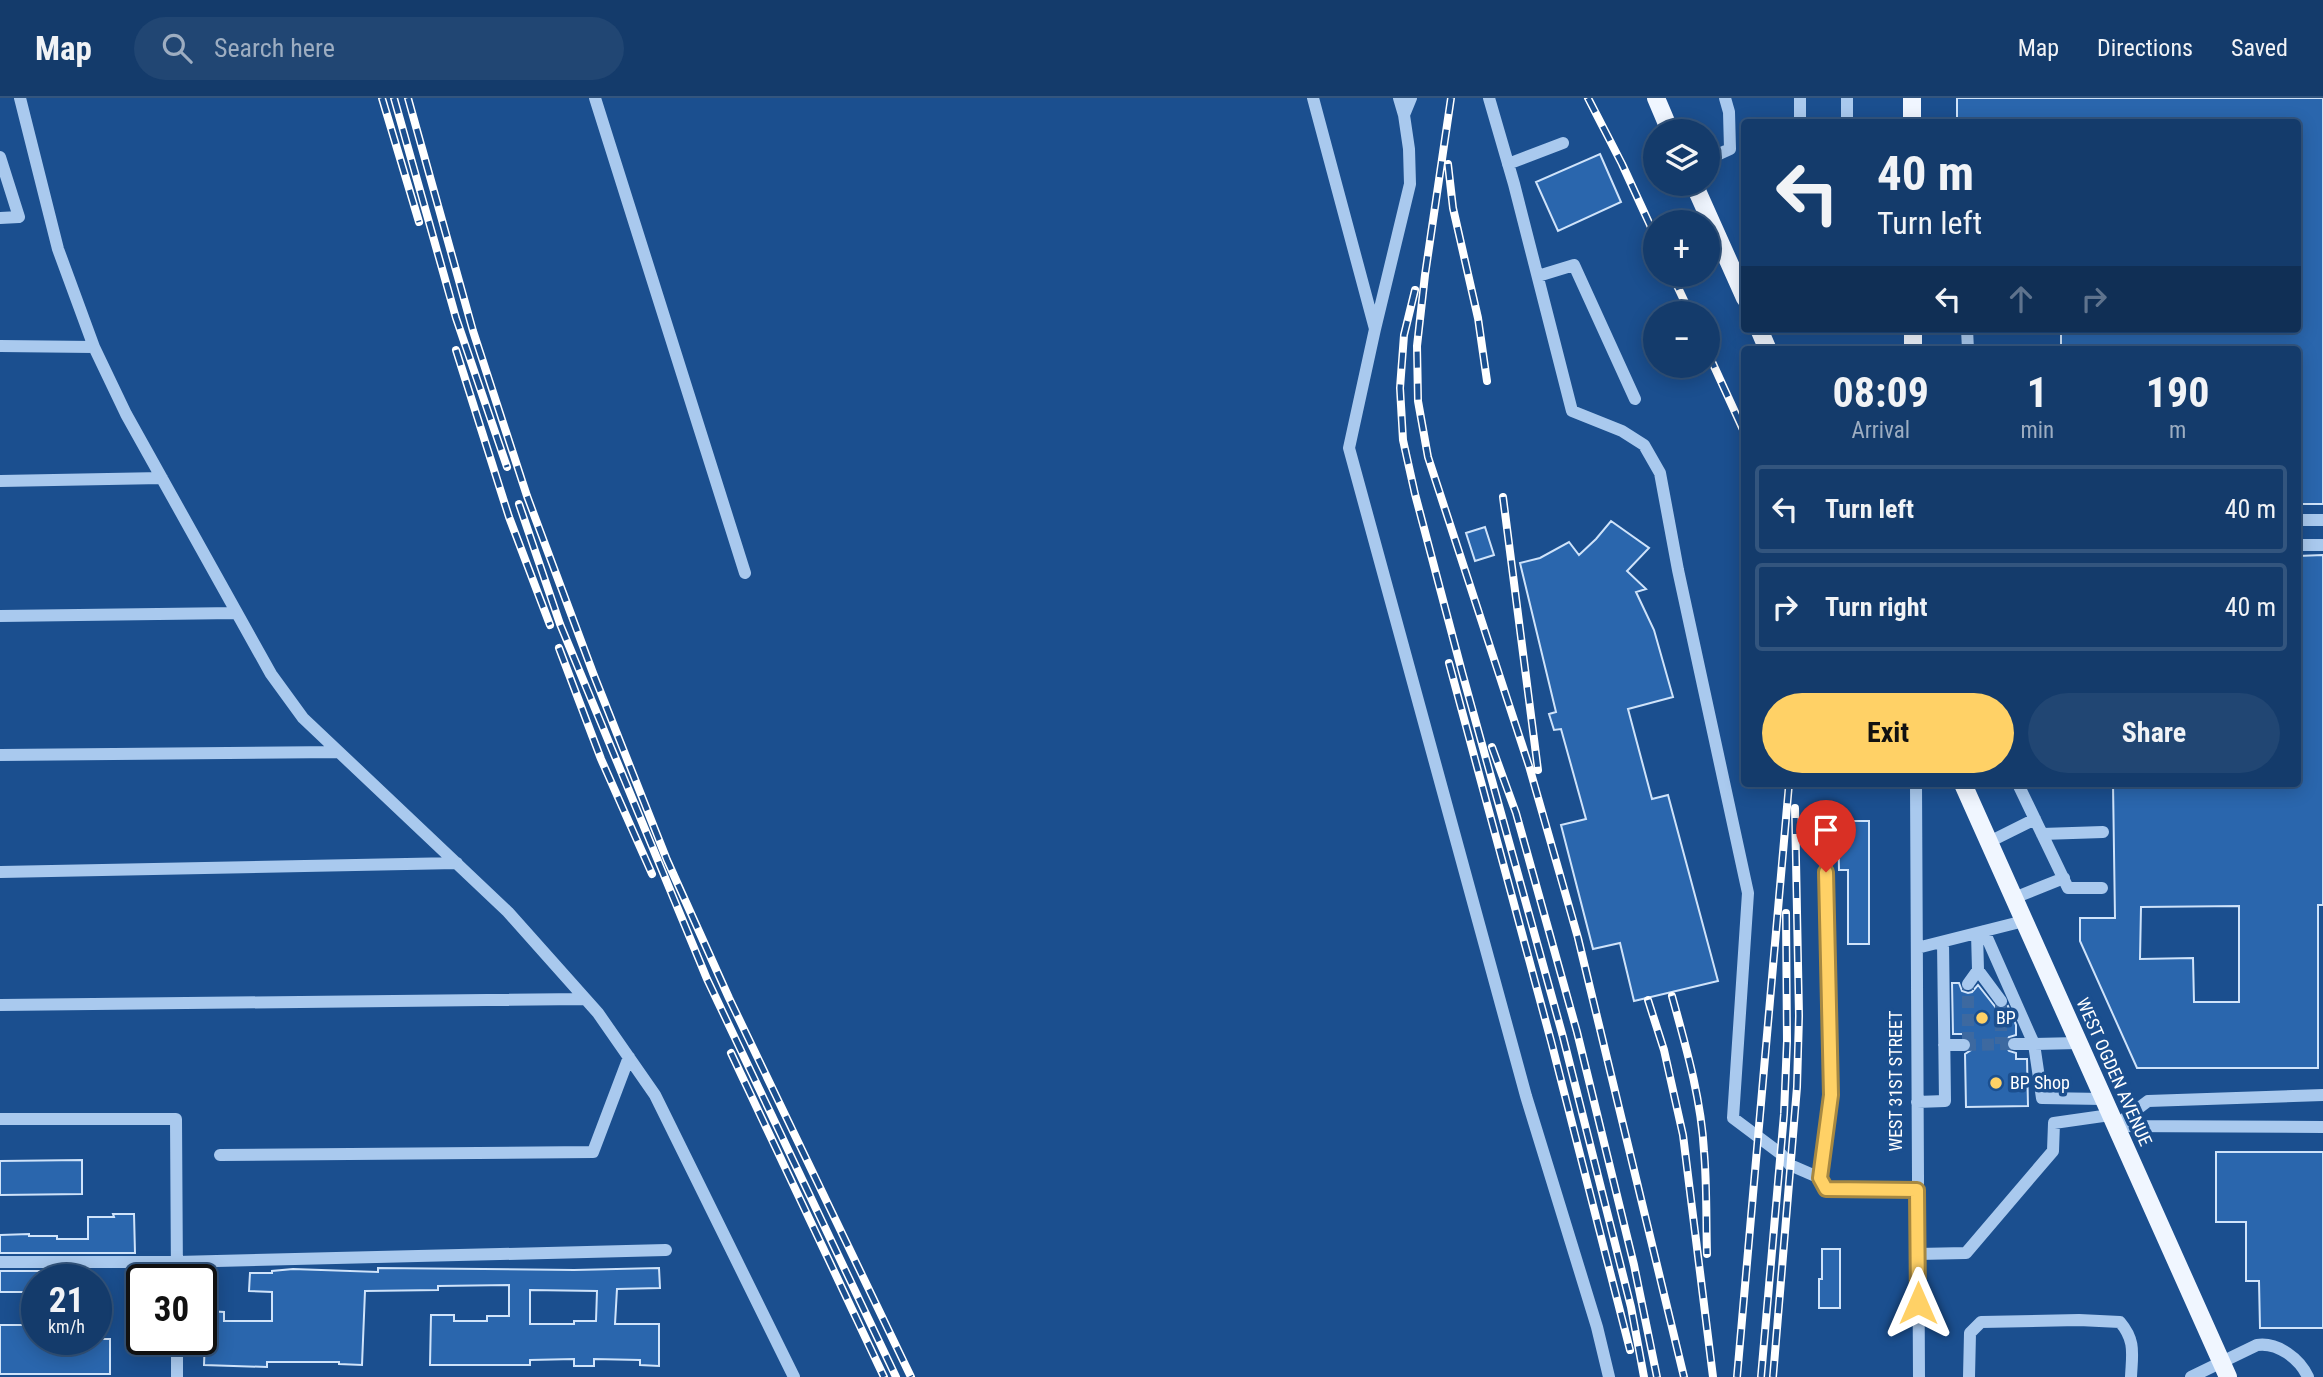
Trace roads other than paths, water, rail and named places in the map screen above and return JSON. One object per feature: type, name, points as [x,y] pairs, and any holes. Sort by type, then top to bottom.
[{"type":"main road","points":[[1656,98],[1665,119]]},
{"type":"main road","points":[[1912,98],[1912,119]]},
{"type":"main road","points":[[1699,196],[1741,289]]},
{"type":"main road","name":"WEST OGDEN AVENUE","points":[[1964,787],[2225,1370]]},
{"type":"street","points":[[20,98],[58,249],[94,346],[125,414],[271,674],[303,718],[508,912],[598,1013],[655,1095],[794,1377]]},
{"type":"street","points":[[595,98],[745,573]]},
{"type":"street","points":[[1313,98],[1375,329]]},
{"type":"street","points":[[1399,98],[1409,149],[1410,184],[1349,448],[1526,1096],[1597,1327],[1609,1377]]},
{"type":"street","points":[[1404,115],[1411,98]]},
{"type":"street","points":[[1489,98],[1572,411],[1622,431],[1644,445],[1660,473],[1678,570],[1748,893],[1734,1118],[1781,1154],[1790,1165],[1820,1178]]},
{"type":"street","points":[[1720,154],[1730,149],[1730,112],[1725,98]]},
{"type":"street","points":[[1800,98],[1800,119]]},
{"type":"street","points":[[1847,98],[1847,119]]},
{"type":"street","points":[[1508,164],[1563,143]]},
{"type":"street","points":[[0,157],[19,217],[0,218]]},
{"type":"street","points":[[1538,276],[1574,265],[1635,399]]},
{"type":"street","points":[[0,346],[94,346]]},
{"type":"street","points":[[0,481],[162,478]]},
{"type":"street","points":[[2301,520],[2323,520]]},
{"type":"street","points":[[2301,545],[2323,545]]},
{"type":"street","points":[[0,616],[237,613]]},
{"type":"street","points":[[0,755],[339,752]]},
{"type":"street","name":"WEST 31ST STREET","points":[[1916,787],[1919,1377]]},
{"type":"street","points":[[2019,787],[2068,888],[2102,888]]},
{"type":"street","points":[[1989,842],[2035,819]]},
{"type":"street","points":[[2042,834],[2103,832]]},
{"type":"street","points":[[1826,844],[1831,1095],[1820,1178],[1826,1189],[1917,1190]]},
{"type":"street","points":[[0,872],[457,863]]},
{"type":"street","points":[[2014,898],[2064,878]]},
{"type":"street","points":[[1917,948],[2024,921]]},
{"type":"street","points":[[1968,984],[1978,970],[1981,932]]},
{"type":"street","points":[[1981,932],[2034,1044],[2042,1098],[2109,1113],[2323,1127]]},
{"type":"street","points":[[1917,1102],[1945,1101],[1943,942]]},
{"type":"street","points":[[1978,970],[2001,1001]]},
{"type":"street","points":[[0,1005],[585,999]]},
{"type":"street","points":[[2014,1044],[2078,1043]]},
{"type":"street","points":[[1944,1045],[1964,1045]]},
{"type":"street","points":[[220,1155],[593,1152],[628,1057]]},
{"type":"street","points":[[1918,1254],[1966,1253],[2053,1152],[2054,1123],[2109,1113],[2148,1101],[2323,1096]]},
{"type":"street","points":[[0,1119],[176,1119],[177,1262]]},
{"type":"street","points":[[0,1262],[177,1262],[666,1250]]},
{"type":"street","points":[[1969,1377],[1970,1333],[1981,1322],[2079,1320],[2120,1322],[2128,1331],[2132,1342],[2131,1377]]},
{"type":"street","points":[[2191,1377],[2225,1370],[2257,1345],[2267,1344],[2285,1352],[2304,1367],[2308,1377]]},
{"type":"street","points":[[177,1355],[177,1377]]},
{"type":"tunnel","points":[[1968,984],[1968,1044]]},
{"type":"tunnel","points":[[2001,1001],[2001,1044]]},
{"type":"tunnel","points":[[1964,1045],[2014,1044]]},
{"type":"railway","points":[[382,98],[419,222]]},
{"type":"railway","points":[[394,98],[456,318],[507,467]]},
{"type":"railway","points":[[408,98],[473,331],[527,496],[593,673],[667,860],[729,998],[911,1377]]},
{"type":"railway","points":[[1451,98],[1417,346],[1418,401],[1428,457],[1529,766],[1578,938],[1684,1377]]},
{"type":"railway","points":[[1588,98],[1643,210]]},
{"type":"railway","points":[[1448,164],[1453,208],[1478,318],[1487,381]]},
{"type":"railway","points":[[1678,287],[1684,301]]},
{"type":"railway","points":[[1415,290],[1404,335],[1400,388],[1403,440],[1462,672],[1563,1037],[1631,1307],[1644,1377]]},
{"type":"railway","points":[[456,350],[509,517],[550,625]]},
{"type":"railway","points":[[1719,378],[1741,425]]},
{"type":"railway","points":[[1503,497],[1538,770]]},
{"type":"railway","points":[[519,504],[560,624],[707,979],[896,1377]]},
{"type":"railway","points":[[559,648],[601,759],[652,874]]},
{"type":"railway","points":[[1449,663],[1551,1041],[1630,1350]]},
{"type":"railway","points":[[1492,747],[1516,813],[1577,1032],[1634,1265],[1657,1377]]},
{"type":"railway","points":[[1737,1377],[1789,787]]},
{"type":"railway","points":[[1773,1377],[1797,1087],[1799,1016],[1795,808]]},
{"type":"railway","points":[[1761,1377],[1784,1114],[1787,1041],[1786,913]]},
{"type":"railway","points":[[1672,996],[1700,1112],[1705,1164],[1707,1254]]},
{"type":"railway","points":[[1648,1000],[1664,1050],[1683,1135],[1713,1377]]},
{"type":"railway","points":[[731,1053],[884,1377]]},
{"type":"place","name":"BP","points":[[1982,1018]]},
{"type":"place","name":"BP Shop","points":[[1996,1083]]}]
